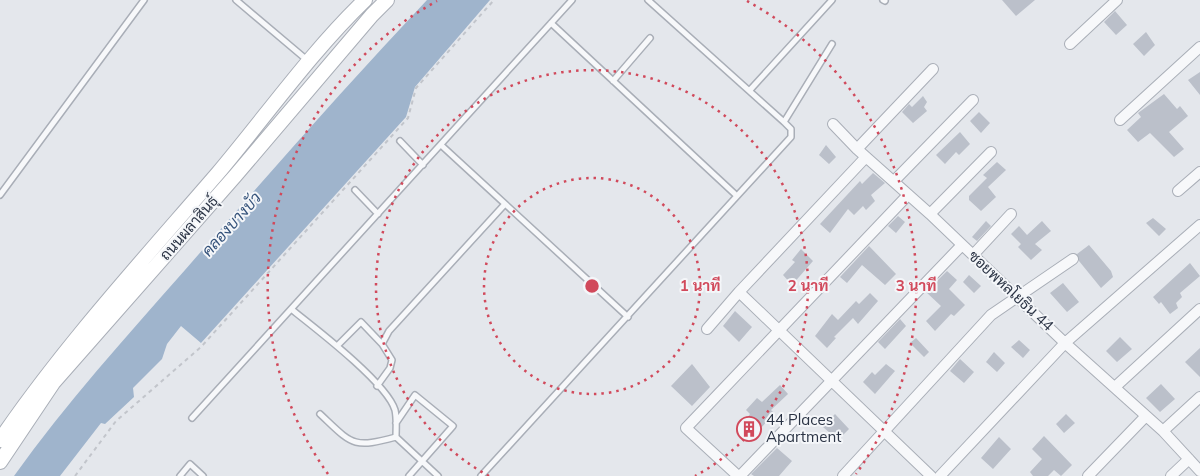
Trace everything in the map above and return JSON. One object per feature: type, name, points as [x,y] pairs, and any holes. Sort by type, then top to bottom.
[{"type":"main road","name":"ถนนผลาสินธุ์","points":[[0,440],[23,406],[92,320],[310,62],[365,0]]},
{"type":"main road","name":"ถนนผลาสินธุ์","points":[[0,462],[53,383],[387,0]]},
{"type":"main road","points":[[310,62],[323,73]]},
{"type":"street","points":[[1070,44],[1117,0]]},
{"type":"street","points":[[1120,120],[1200,47]]},
{"type":"street","points":[[857,149],[933,69]]},
{"type":"street","points":[[894,181],[973,100]]},
{"type":"street","name":"ซอยพหลโยธิน 44","points":[[833,124],[857,149],[1018,296],[1065,343],[1115,387],[1145,417],[1163,431],[1200,471]]},
{"type":"street","points":[[930,214],[991,152]]},
{"type":"street","points":[[707,329],[739,292],[866,157]]},
{"type":"street","points":[[1178,191],[1200,172]]},
{"type":"street","points":[[908,196],[686,428],[739,476],[834,381],[962,246]]},
{"type":"street","points":[[973,255],[1011,214]]},
{"type":"street","points":[[940,476],[1065,343],[1200,225]]},
{"type":"street","points":[[843,476],[991,315],[1073,260]]},
{"type":"street","points":[[739,292],[931,476]]},
{"type":"street","points":[[1115,387],[1200,309]]},
{"type":"street","points":[[1163,431],[1200,396]]},
{"type":"street","points":[[1088,476],[1145,417]]},
{"type":"street","points":[[1171,476],[1188,459]]},
{"type":"lane","points":[[0,195],[144,0]]},
{"type":"lane","points":[[236,0],[310,62]]},
{"type":"lane","points":[[192,418],[572,0]]},
{"type":"lane","points":[[481,476],[792,137],[791,129],[784,122],[648,0]]},
{"type":"lane","points":[[750,90],[832,0]]},
{"type":"lane","points":[[551,23],[737,196]]},
{"type":"lane","points":[[613,81],[650,38]]},
{"type":"lane","points":[[784,122],[832,44]]},
{"type":"lane","points":[[400,141],[423,165]]},
{"type":"lane","points":[[441,145],[628,316]]},
{"type":"lane","points":[[356,190],[378,214]]},
{"type":"lane","points":[[382,344],[389,331],[505,204]]},
{"type":"lane","points":[[291,309],[337,346],[387,397],[395,410],[396,437],[438,476]]},
{"type":"lane","points":[[337,346],[361,322],[382,344],[392,360],[390,368],[377,386]]},
{"type":"lane","points":[[396,423],[415,395],[453,426],[409,476]]},
{"type":"lane","points":[[320,414],[349,441],[361,444],[396,437]]},
{"type":"lane","points":[[180,476],[190,464],[203,476]]},
{"type":"path","points":[[76,476],[116,422],[201,347],[408,118],[416,88],[494,0]]},
{"type":"water","name":"คลองบางบัว","points":[[427,0],[490,0],[415,87],[406,117],[201,343],[181,326],[167,344],[162,359],[133,388],[134,397],[105,424],[101,423],[60,476],[14,476],[54,422],[119,345],[304,134]]},
{"type":"building","points":[[1002,0],[1035,0],[1016,16]]},
{"type":"building","points":[[1115,11],[1127,25],[1116,35],[1104,22]]},
{"type":"building","points":[[1146,32],[1155,45],[1144,56],[1133,44]]},
{"type":"building","points":[[1200,72],[1200,95],[1188,80]]},
{"type":"building","points":[[1164,94],[1177,109],[1180,106],[1188,116],[1169,132],[1184,149],[1174,157],[1150,133],[1138,142],[1127,130],[1141,117],[1138,113]]},
{"type":"building","points":[[923,96],[927,102],[924,107],[927,111],[913,123],[902,112],[909,104],[912,107]]},
{"type":"building","points":[[979,112],[990,123],[981,133],[970,121]]},
{"type":"building","points":[[960,132],[970,144],[959,155],[956,152],[945,164],[936,155]]},
{"type":"building","points":[[826,145],[836,157],[829,164],[819,155]]},
{"type":"building","points":[[997,162],[1006,170],[988,187],[996,197],[981,211],[969,200],[969,196],[987,178],[983,175]]},
{"type":"building","points":[[873,173],[885,183],[871,195],[875,201],[866,210],[863,206],[854,215],[848,209],[830,233],[820,224],[860,181],[862,184]]},
{"type":"building","points":[[898,216],[905,222],[896,233],[888,226]]},
{"type":"building","points":[[1153,218],[1166,229],[1159,236],[1146,223]]},
{"type":"building","points":[[986,221],[991,226],[977,241],[972,237]]},
{"type":"building","points":[[1042,221],[1051,231],[1035,244],[1042,250],[1031,260],[1018,247],[1021,244],[1011,234],[1019,226],[1027,235]]},
{"type":"building","points":[[1089,245],[1111,271],[1113,277],[1101,288],[1079,261],[1077,254]]},
{"type":"building","points":[[869,246],[896,274],[885,285],[862,265],[847,283],[840,277]]},
{"type":"building","points":[[801,249],[813,261],[792,285],[783,275],[795,262],[792,260]]},
{"type":"building","points":[[1190,263],[1200,276],[1180,293],[1182,297],[1176,303],[1178,308],[1170,314],[1161,302],[1159,304],[1153,297]]},
{"type":"building","points":[[947,271],[957,280],[949,289],[965,305],[954,316],[951,314],[935,331],[926,321],[941,306],[926,292]]},
{"type":"building","points":[[969,275],[981,286],[974,293],[963,282]]},
{"type":"building","points":[[1063,283],[1079,302],[1067,312],[1050,293]]},
{"type":"building","points":[[870,293],[878,301],[858,324],[853,318],[834,337],[836,338],[827,348],[815,336],[832,314],[838,320],[856,301],[859,304]]},
{"type":"building","points":[[735,311],[752,327],[739,342],[723,326]]},
{"type":"building","points":[[900,319],[906,326],[885,349],[878,342]]},
{"type":"building","points":[[1120,337],[1132,349],[1117,362],[1106,351]]},
{"type":"building","points":[[916,338],[929,352],[924,357],[910,343]]},
{"type":"building","points":[[1019,340],[1030,350],[1023,358],[1011,347]]},
{"type":"building","points":[[1200,348],[1200,377],[1185,362]]},
{"type":"building","points":[[994,352],[1005,363],[997,372],[986,362]]},
{"type":"building","points":[[960,359],[974,372],[964,383],[950,371]]},
{"type":"building","points":[[692,364],[710,387],[692,406],[671,386]]},
{"type":"building","points":[[886,364],[895,371],[875,394],[863,382],[872,372],[875,375]]},
{"type":"building","points":[[1161,384],[1175,399],[1160,412],[1146,398]]},
{"type":"building","points":[[780,385],[788,394],[771,410],[774,413],[749,442],[738,430],[750,414],[746,410],[757,398],[762,402]]},
{"type":"building","points":[[835,414],[849,429],[838,440],[823,427]]},
{"type":"building","points":[[1066,414],[1075,423],[1064,433],[1056,424]]},
{"type":"building","points":[[1044,436],[1072,465],[1061,476],[1054,470],[1048,476],[1033,476],[1030,472],[1042,459],[1032,449]]},
{"type":"building","points":[[999,437],[1011,449],[993,469],[981,458]]},
{"type":"building","points":[[777,448],[792,461],[779,476],[754,476],[751,474]]},
{"type":"place","name":"44 Places Apartment","points":[[749,429]]}]
